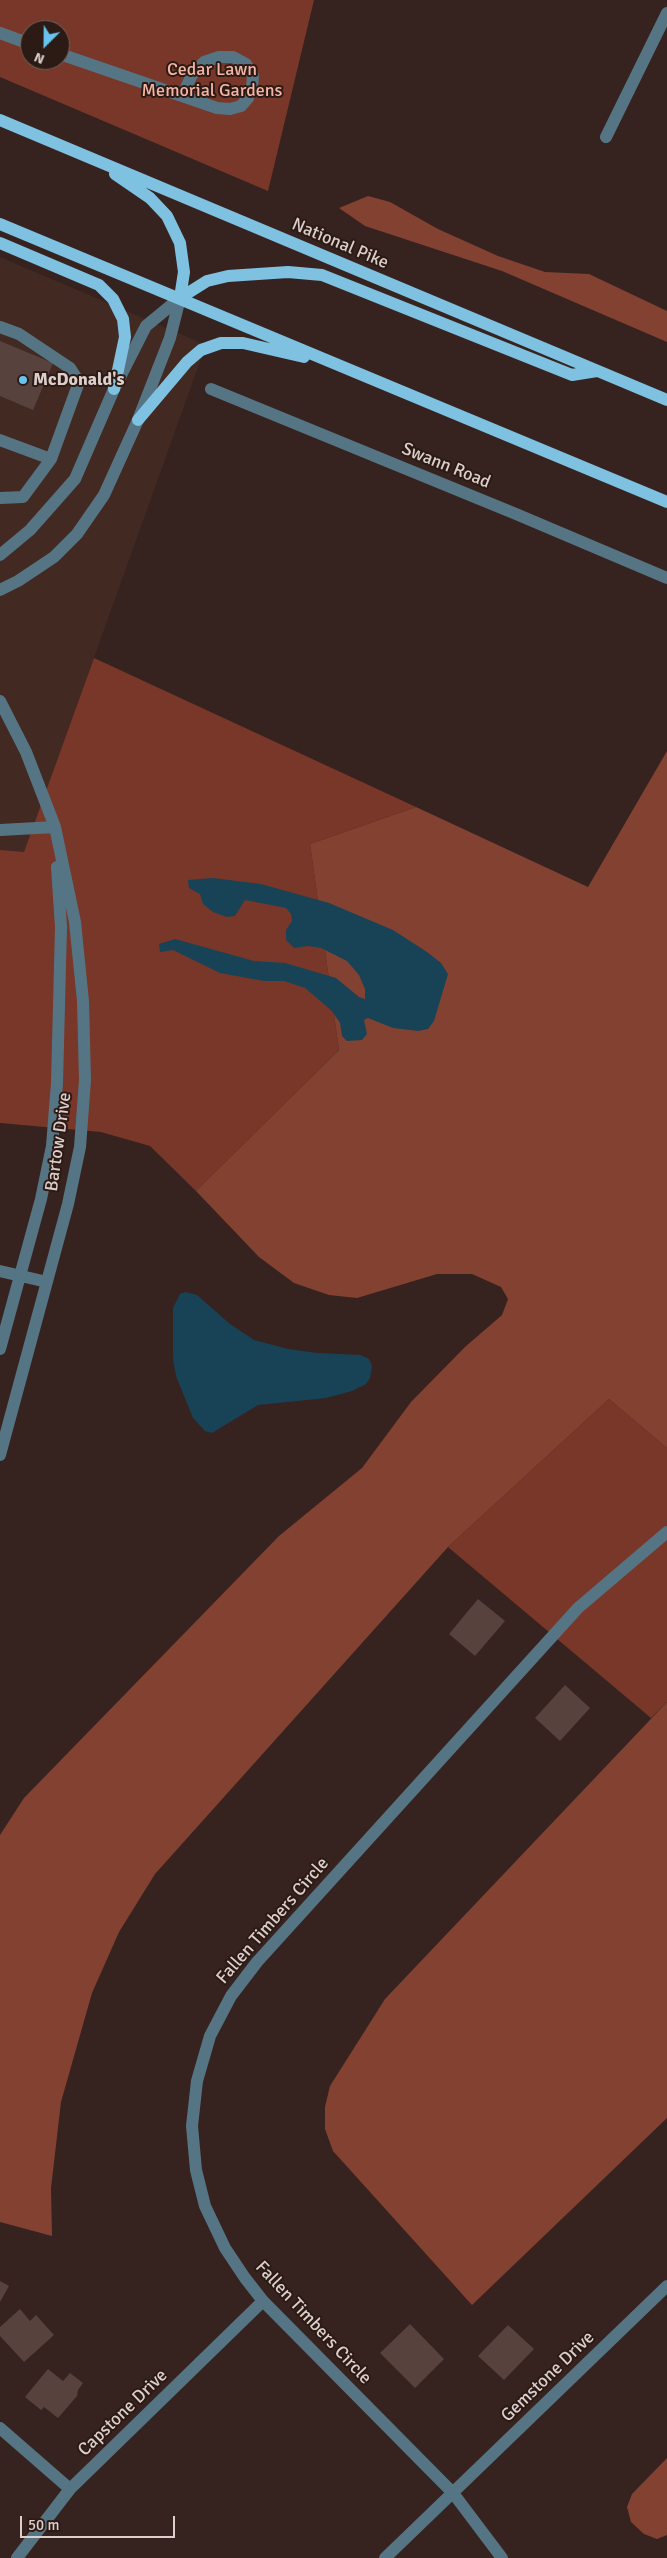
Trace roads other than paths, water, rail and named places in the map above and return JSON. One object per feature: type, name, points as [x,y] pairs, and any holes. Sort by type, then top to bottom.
[{"type":"main road","name":"National Pike","points":[[0,120],[667,400]]},
{"type":"main road","points":[[96,160],[150,198],[167,216],[180,243],[184,272],[180,298]]},
{"type":"main road","points":[[0,224],[667,502]]},
{"type":"main road","points":[[0,243],[99,285],[112,299],[124,320],[125,337],[114,389]]},
{"type":"main road","points":[[180,298],[207,281],[228,276],[281,272],[322,275],[572,375],[597,371]]},
{"type":"main road","points":[[138,420],[187,362],[201,350],[220,343],[244,343],[337,365]]},
{"type":"street","points":[[606,137],[667,13]]},
{"type":"street","points":[[0,33],[20,40]]},
{"type":"street","points":[[70,57],[182,96],[217,108],[230,109],[241,106],[248,98],[252,88],[253,76],[246,64],[233,57],[219,57],[204,62],[192,75],[182,96]]},
{"type":"street","points":[[1,553],[30,530],[75,479],[114,389],[146,326],[180,298]]},
{"type":"street","points":[[0,590],[18,581],[54,557],[78,534],[104,495],[138,420],[170,338],[180,298]]},
{"type":"street","points":[[0,327],[19,334],[70,368],[79,382],[52,459],[23,497],[0,498]]},
{"type":"street","name":"Swann Road","points":[[211,389],[667,578]]},
{"type":"street","points":[[0,440],[52,459]]},
{"type":"street","name":"Bartow Drive","points":[[0,701],[26,752],[55,827],[76,922],[83,1001],[85,1080],[80,1147],[68,1204],[0,1456]]},
{"type":"street","points":[[0,830],[55,827]]},
{"type":"street","name":"Bartow Drive","points":[[0,1349],[42,1199],[52,1146],[57,1083],[61,927],[55,827]]},
{"type":"street","points":[[0,1271],[47,1282]]},
{"type":"street","name":"Fallen Timbers Circle","points":[[502,2558],[453,2493],[263,2301],[225,2248],[205,2206],[196,2170],[192,2126],[197,2081],[210,2036],[231,1996],[257,1962],[578,1608],[667,1532]]},
{"type":"street","name":"Gemstone Drive","points":[[385,2558],[667,2286]]},
{"type":"street","name":"Capstone Drive","points":[[17,2558],[70,2490],[263,2301]]},
{"type":"street","points":[[0,2428],[70,2490]]},
{"type":"water","points":[[213,878],[261,884],[329,903],[393,930],[427,952],[441,963],[448,974],[434,1021],[428,1029],[418,1031],[393,1028],[368,1018],[364,1020],[367,1034],[362,1040],[347,1041],[342,1036],[340,1023],[332,1011],[305,988],[284,981],[264,981],[220,973],[173,950],[160,952],[159,944],[175,939],[254,961],[285,963],[336,978],[359,997],[365,999],[365,989],[359,975],[347,961],[321,948],[308,946],[294,948],[286,940],[286,930],[292,921],[291,914],[286,908],[245,900],[235,916],[227,917],[213,912],[203,904],[200,894],[189,888],[188,880]]},
{"type":"water","points":[[186,1292],[197,1295],[230,1324],[254,1340],[288,1349],[317,1353],[361,1355],[369,1359],[372,1366],[370,1378],[366,1384],[352,1391],[326,1398],[258,1405],[212,1433],[205,1431],[193,1418],[176,1376],[173,1359],[173,1308],[180,1294]]},
{"type":"place","name":"McDonald's","points":[[23,380]]},
{"type":"park label","name":"Cedar Lawn Memorial Gardens","points":[[212,80]]}]
